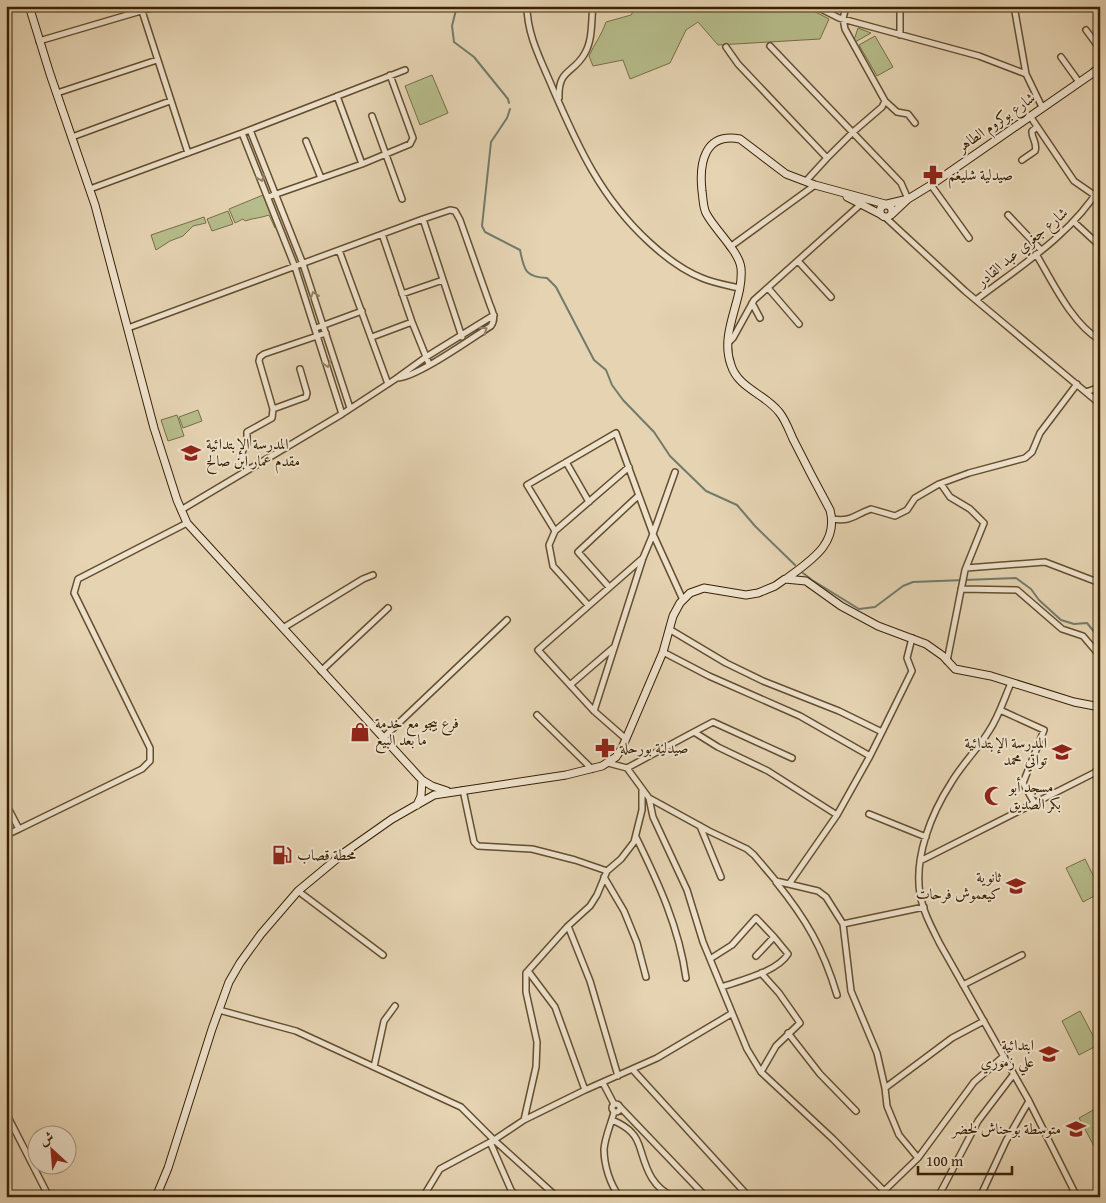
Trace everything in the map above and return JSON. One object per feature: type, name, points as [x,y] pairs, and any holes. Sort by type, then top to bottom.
[{"type":"main road","points":[[29,6],[39,41],[90,189],[154,428],[187,523],[422,780],[432,786],[451,792]]},
{"type":"main road","name":"شارع بوكروم الطاهر","points":[[908,198],[932,185],[1097,70]]},
{"type":"main road","points":[[156,1197],[168,1168],[218,1010],[229,982],[240,962],[261,934],[298,891],[345,852],[392,819],[434,795],[566,776],[608,763],[616,757],[626,739],[663,652],[673,616],[680,603],[690,594],[704,588],[746,595],[758,593],[775,586],[809,561],[828,542],[832,519],[830,510],[779,412],[744,383],[731,365],[728,343],[741,277],[740,264],[706,213],[700,172],[708,147],[724,139],[740,139],[786,174],[815,185],[892,207],[893,211],[886,215]]},
{"type":"main road","points":[[834,190],[886,215]]},
{"type":"main road","points":[[886,215],[880,208],[886,204],[908,198]]},
{"type":"main road","points":[[886,215],[908,198]]},
{"type":"main road","points":[[785,579],[806,581],[841,606],[878,626],[926,644],[955,668],[1011,682],[1074,702],[1100,707]]},
{"type":"main road","points":[[417,805],[421,796],[422,780]]},
{"type":"street","points":[[39,41],[158,6]]},
{"type":"street","points":[[528,6],[529,27],[533,42],[559,103],[599,183],[615,206],[662,254],[682,268],[701,278],[739,288]]},
{"type":"street","points":[[559,103],[560,82],[586,52],[590,40],[593,6]]},
{"type":"street","points":[[815,6],[843,19],[979,56],[1026,74]]},
{"type":"street","points":[[846,6],[843,19],[845,29],[884,101],[897,112],[908,114],[915,123]]},
{"type":"street","points":[[900,6],[900,35]]},
{"type":"street","points":[[1014,6],[1026,74],[1042,107]]},
{"type":"street","points":[[142,11],[188,153]]},
{"type":"street","points":[[1086,30],[1100,49]]},
{"type":"street","points":[[726,46],[738,64],[827,158]]},
{"type":"street","points":[[770,46],[901,183],[908,198]]},
{"type":"street","points":[[1061,57],[1079,82]]},
{"type":"street","points":[[57,94],[157,60]]},
{"type":"street","points":[[90,189],[405,70]]},
{"type":"street","points":[[1097,70],[1100,79]]},
{"type":"street","points":[[268,197],[362,164],[410,144],[413,138],[390,76]]},
{"type":"street","points":[[337,96],[362,164]]},
{"type":"street","points":[[72,136],[170,101]]},
{"type":"street","points":[[806,181],[853,132],[882,108],[884,101]]},
{"type":"street","points":[[372,116],[402,199]]},
{"type":"street","points":[[1030,116],[1074,181],[1097,197]]},
{"type":"street","points":[[1022,160],[1035,151],[1036,143],[1032,130],[1037,127]]},
{"type":"street","points":[[250,130],[303,264],[350,408]]},
{"type":"street","points":[[242,133],[295,267],[342,414]]},
{"type":"street","points":[[306,141],[321,178]]},
{"type":"street","points":[[730,247],[815,185]]},
{"type":"street","points":[[932,185],[969,238]]},
{"type":"street","name":"شارع جغري عبد القادر","points":[[976,300],[1074,222],[1097,197],[1100,187]]},
{"type":"street","points":[[728,343],[733,338],[752,303],[861,204]]},
{"type":"street","points":[[128,328],[423,219],[450,210],[455,211],[460,220],[494,315],[494,322],[491,326],[430,364],[402,378],[396,378]]},
{"type":"street","points":[[886,215],[976,300],[1100,404]]},
{"type":"street","points":[[1008,215],[1038,252],[1075,317],[1085,329],[1100,340]]},
{"type":"street","points":[[423,219],[465,343]]},
{"type":"street","points":[[1074,222],[1100,246]]},
{"type":"street","points":[[382,234],[412,322],[430,364]]},
{"type":"street","points":[[339,250],[388,384]]},
{"type":"street","points":[[798,261],[831,297]]},
{"type":"street","points":[[402,294],[443,280]]},
{"type":"street","points":[[768,288],[799,324]]},
{"type":"street","points":[[752,303],[760,318]]},
{"type":"street","points":[[316,328],[362,311]]},
{"type":"street","points":[[181,510],[342,414],[426,357],[494,315]]},
{"type":"street","points":[[372,337],[412,322]]},
{"type":"street","points":[[247,470],[242,454],[247,444],[247,432],[272,418],[273,409],[260,368],[260,357],[326,333]]},
{"type":"street","points":[[273,409],[306,397],[307,393],[300,369]]},
{"type":"street","points":[[832,519],[844,520],[853,518],[871,509],[895,516],[907,510],[915,498],[941,484],[1025,458],[1032,452],[1040,433],[1077,384]]},
{"type":"street","points":[[1086,392],[1100,387]]},
{"type":"street","points":[[555,531],[526,484],[616,434],[653,534],[683,600]]},
{"type":"street","points":[[566,462],[589,502]]},
{"type":"street","points":[[588,605],[553,566],[549,545],[555,531],[629,467]]},
{"type":"street","points":[[594,711],[643,558],[675,472]]},
{"type":"street","points":[[941,484],[950,497],[970,509],[984,523],[966,568],[947,661]]},
{"type":"street","points":[[609,587],[578,552],[638,496]]},
{"type":"street","points":[[6,835],[142,769],[150,761],[150,748],[74,593],[78,579],[187,523]]},
{"type":"street","points":[[626,739],[594,711],[538,650],[643,558]]},
{"type":"street","points":[[966,568],[1045,562],[1100,583]]},
{"type":"street","points":[[283,628],[363,579],[373,575]]},
{"type":"street","points":[[962,584],[1017,590],[1062,629],[1083,636],[1100,656]]},
{"type":"street","points":[[322,671],[388,608]]},
{"type":"street","points":[[383,738],[507,620]]},
{"type":"street","points":[[669,629],[726,664],[839,711],[882,732]]},
{"type":"street","points":[[789,884],[837,815],[882,732],[912,671],[907,658],[912,638]]},
{"type":"street","points":[[570,685],[614,648]]},
{"type":"street","points":[[663,652],[710,676],[800,716],[870,756]]},
{"type":"street","points":[[1011,682],[990,731],[950,783],[942,798],[926,837],[920,861],[920,895],[927,918],[940,944],[1029,1101],[1077,1197]]},
{"type":"street","points":[[1000,710],[1044,730],[1023,783],[1035,804]]},
{"type":"street","points":[[537,715],[592,769]]},
{"type":"street","points":[[627,768],[713,722],[792,758]]},
{"type":"street","points":[[694,732],[718,747],[768,771],[837,815]]},
{"type":"street","points":[[608,763],[627,768],[649,798],[747,849],[754,855],[799,910],[811,930],[824,957],[837,995]]},
{"type":"street","points":[[920,861],[1035,804],[1100,768]]},
{"type":"street","points":[[463,790],[474,842],[478,846],[532,849],[576,860],[607,871]]},
{"type":"street","points":[[524,1120],[536,1067],[537,1042],[526,992],[526,973],[568,926],[594,901],[607,871],[621,859],[634,842],[642,810],[642,790]]},
{"type":"street","points":[[649,798],[653,817],[687,890],[703,942],[747,1049],[761,1072],[833,1139],[890,1197]]},
{"type":"street","points":[[6,804],[19,829]]},
{"type":"street","points":[[869,814],[926,837]]},
{"type":"street","points":[[700,826],[721,877]]},
{"type":"street","points":[[636,836],[660,886],[673,922],[679,940],[686,978]]},
{"type":"street","points":[[604,877],[624,910],[637,943],[646,978]]},
{"type":"street","points":[[776,881],[818,891],[826,896],[843,924],[851,991],[876,1053],[885,1088],[887,1106],[899,1135],[918,1158]]},
{"type":"street","points":[[298,891],[383,955]]},
{"type":"street","points":[[843,924],[924,907]]},
{"type":"street","points":[[710,958],[732,945],[756,918],[788,954],[779,963],[761,973],[722,987]]},
{"type":"street","points":[[568,926],[590,981],[618,1076]]},
{"type":"street","points":[[756,956],[774,937]]},
{"type":"street","points":[[963,985],[1022,955]]},
{"type":"street","points":[[528,971],[555,1007],[585,1090]]},
{"type":"street","points":[[761,973],[800,1023],[776,1046],[761,1072]]},
{"type":"street","points":[[374,1067],[384,1021],[395,1006]]},
{"type":"street","points":[[218,1010],[296,1031],[461,1107],[492,1141],[557,1197]]},
{"type":"street","points":[[423,1197],[440,1169],[492,1141],[524,1120],[657,1058],[732,1014]]},
{"type":"street","points":[[885,1088],[952,1038],[984,1021]]},
{"type":"street","points":[[788,1033],[820,1074],[856,1110]]},
{"type":"street","points":[[884,1191],[918,1158],[974,1082],[1004,1056]]},
{"type":"street","points":[[633,1070],[749,1197]]},
{"type":"street","points":[[938,1197],[978,1121],[1013,1075]]},
{"type":"street","points":[[604,1083],[617,1105],[706,1197]]},
{"type":"street","points":[[980,1197],[1006,1141],[1029,1101]]},
{"type":"street","points":[[617,1105],[612,1107],[614,1112],[604,1149],[606,1169],[620,1197]]},
{"type":"street","points":[[6,1113],[49,1197]]},
{"type":"street","points":[[612,1120],[632,1132],[638,1140],[645,1165],[653,1183],[674,1197]]},
{"type":"street","points":[[492,1141],[511,1190],[517,1197]]},
{"type":"green space","points":[[636,6],[804,6],[829,19],[820,39],[718,45],[698,22],[686,30],[670,63],[630,79],[623,60],[593,66],[589,56],[606,22],[631,15]]},
{"type":"green space","points":[[858,28],[871,33],[855,42],[854,40]]},
{"type":"green space","points":[[875,36],[893,67],[877,76],[859,45]]},
{"type":"green space","points":[[432,75],[448,113],[420,125],[405,86]]},
{"type":"green space","points":[[263,195],[275,228],[269,215],[245,221],[243,219],[235,223],[229,209]]},
{"type":"green space","points":[[228,211],[233,224],[212,231],[207,219]]},
{"type":"green space","points":[[204,217],[206,223],[193,226],[183,236],[170,241],[156,250],[151,235]]},
{"type":"green space","points":[[198,410],[202,421],[183,428],[179,417]]},
{"type":"green space","points":[[177,415],[184,436],[168,441],[161,420]]},
{"type":"green space","points":[[1085,859],[1100,889],[1100,893],[1083,902],[1066,868]]},
{"type":"green space","points":[[1080,1011],[1098,1045],[1079,1055],[1062,1021]]},
{"type":"green space","points":[[1095,1109],[1100,1116],[1100,1143],[1094,1146],[1079,1118]]},
{"type":"waterway","points":[[457,6],[452,26],[454,42],[474,57],[508,99],[509,103]]},
{"type":"waterway","points":[[510,109],[507,118],[491,142],[482,226],[485,232],[520,250],[524,267],[527,271],[534,276],[547,278],[556,287],[594,360],[606,370],[612,385],[623,400],[654,432],[670,456],[706,491],[737,505],[755,526],[795,565]]},
{"type":"waterway","points":[[803,573],[859,609],[875,607],[903,586],[913,582],[1016,578],[1031,589],[1039,600],[1061,620],[1074,624],[1087,623],[1100,639]]},
{"type":"place","name":"صيدلية شليغم","points":[[933,175]]},
{"type":"place","name":"المدرسة الإبتدائية مقدم عمار ابن صالح","points":[[191,453]]},
{"type":"place","name":"فرع بيجو مع خدمة ما بعد البيع","points":[[360,732]]},
{"type":"place","name":"صيدلية بورحلة","points":[[605,748]]},
{"type":"place","name":"المدرسة الإبتدائية تواتي محمد","points":[[1062,752]]},
{"type":"place","name":"مسجد أبو بكر الصديق","points":[[994,796]]},
{"type":"place","name":"محطة قصاب","points":[[282,855]]},
{"type":"place","name":"ثانوية كيعموش فرحات","points":[[1016,886]]},
{"type":"place","name":"ابتدائية علي زموري","points":[[1049,1054]]},
{"type":"place","name":"متوسطة بوحناش لخضر","points":[[1076,1129]]}]
